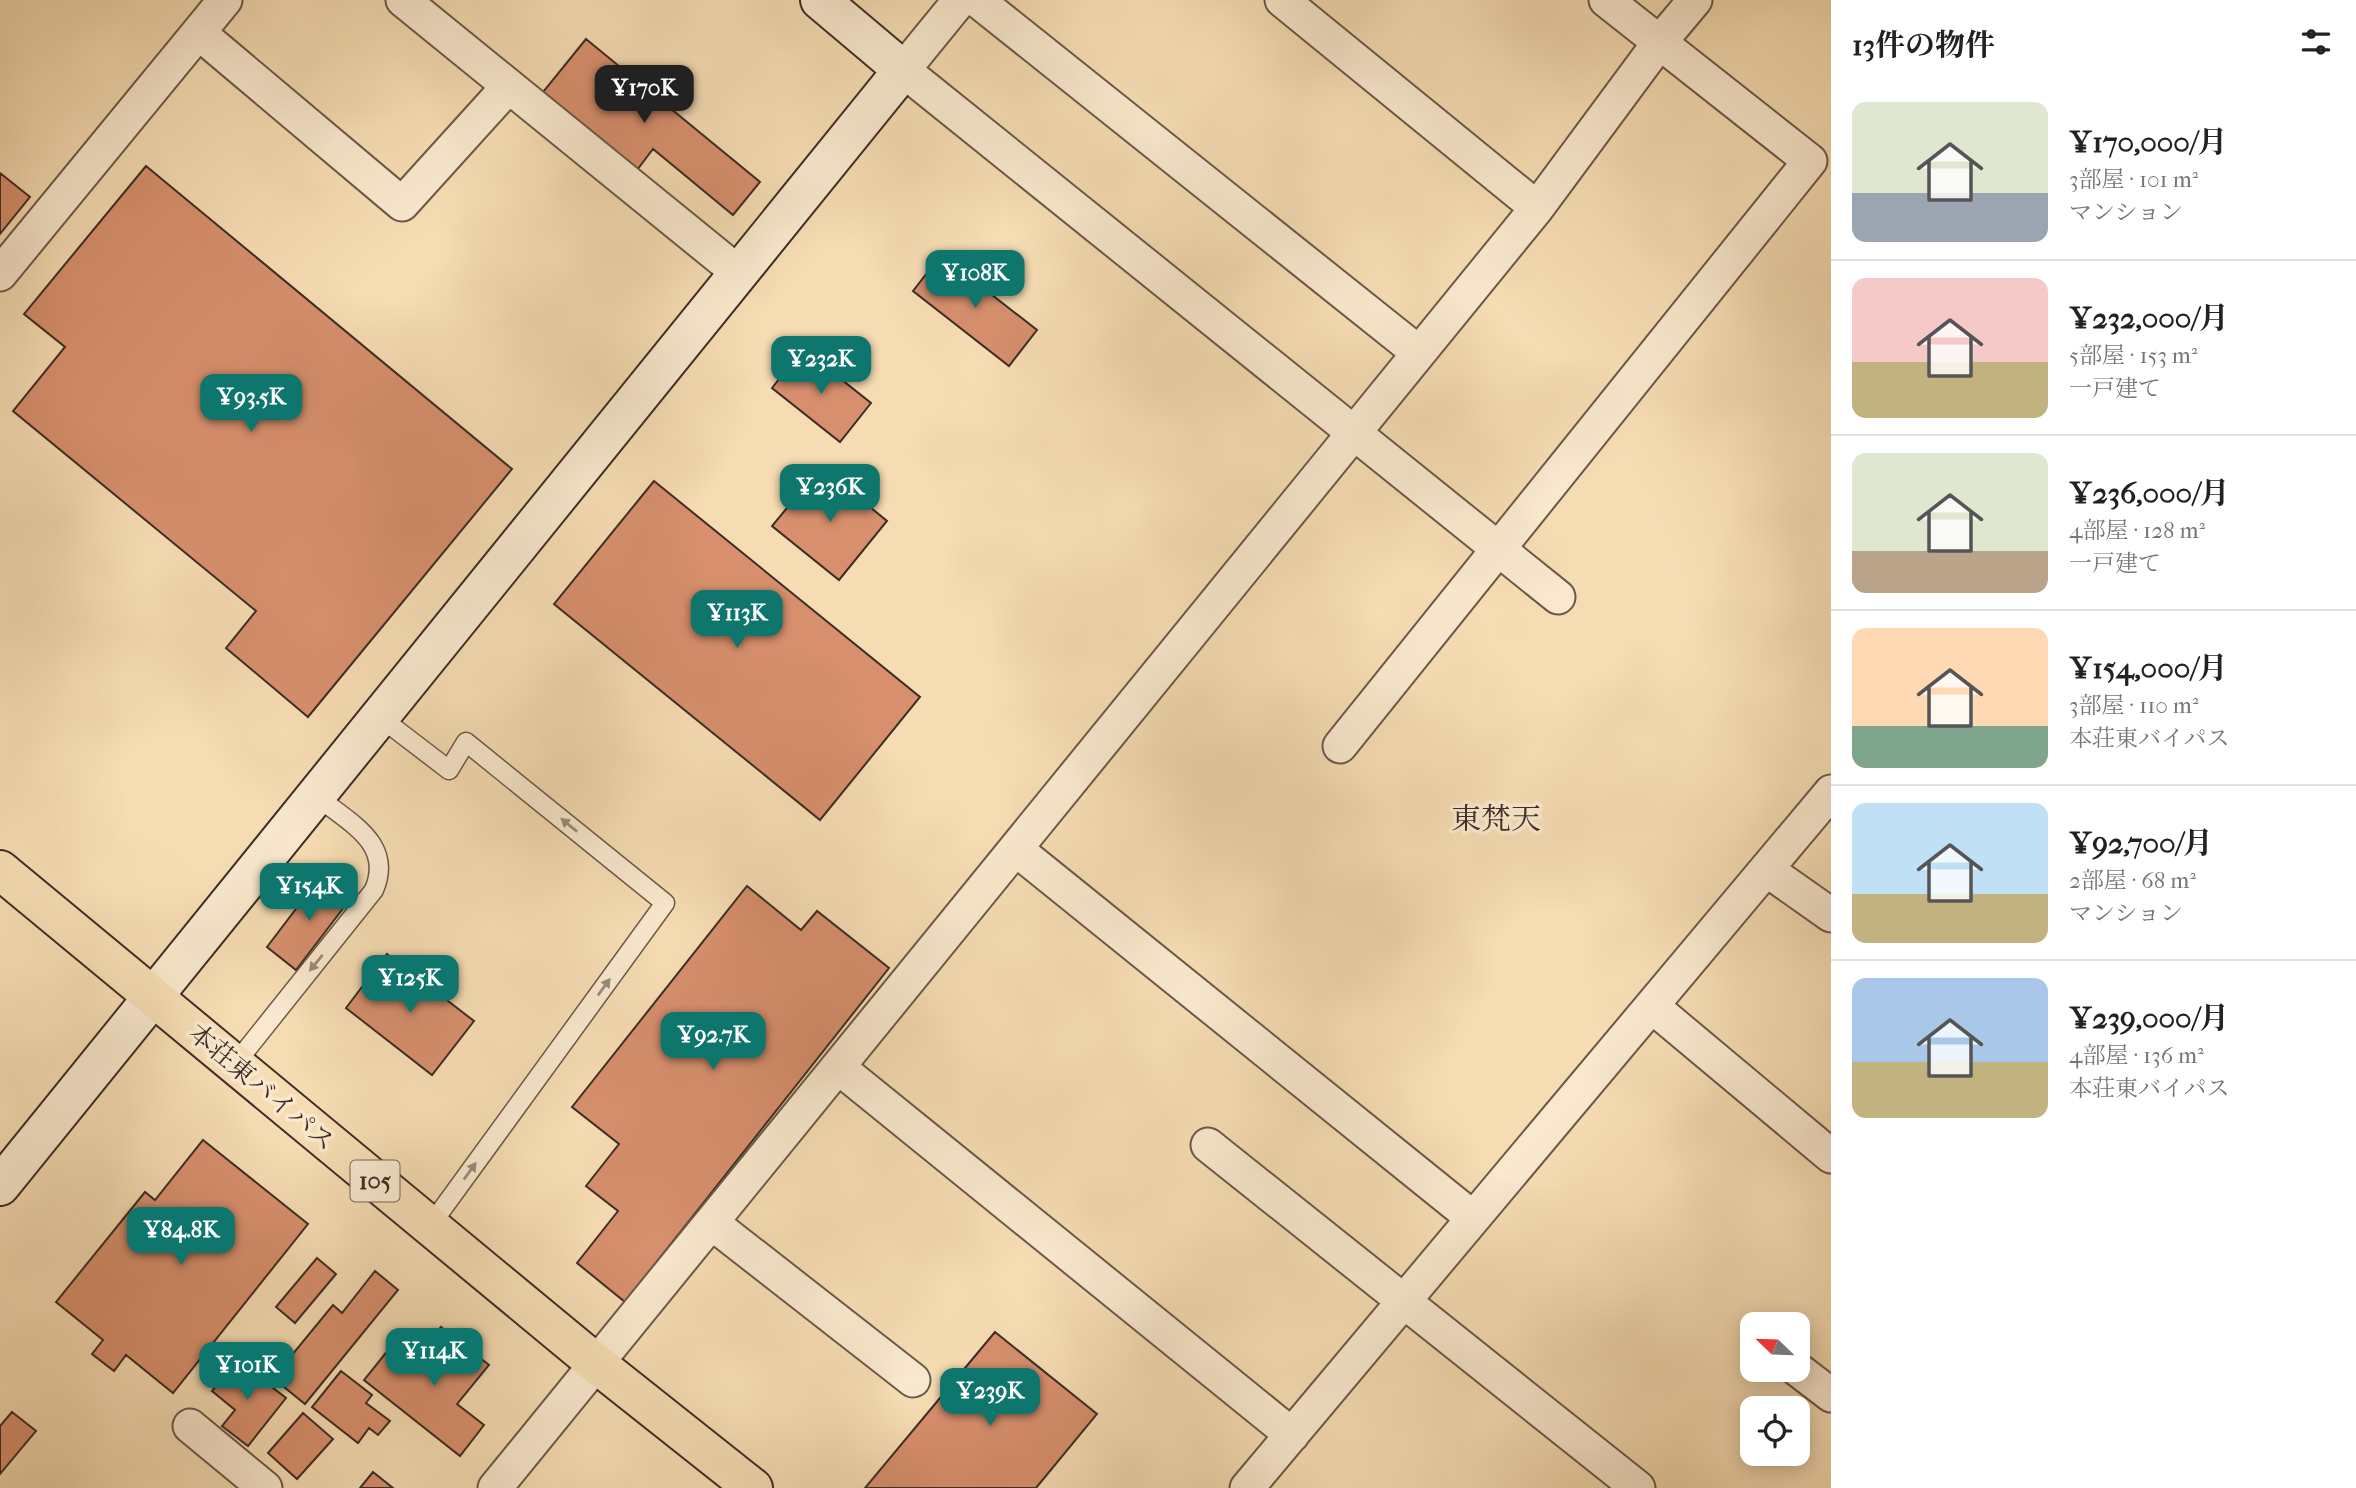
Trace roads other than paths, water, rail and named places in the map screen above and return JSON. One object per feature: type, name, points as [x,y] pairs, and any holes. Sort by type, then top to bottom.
[{"type":"highway","name":"本荘東バイパス","points":[[0,870],[598,1365],[753,1488]]},
{"type":"street","points":[[0,274],[225,0]]},
{"type":"street","points":[[403,0],[740,274]]},
{"type":"street","points":[[820,0],[1558,597]]},
{"type":"street","points":[[0,1186],[318,797],[960,0]]},
{"type":"street","points":[[977,0],[1419,353]]},
{"type":"street","points":[[1282,0],[1537,208]]},
{"type":"street","points":[[1340,746],[1810,161],[1606,0]]},
{"type":"street","points":[[495,1488],[598,1365],[1537,208],[1695,0]]},
{"type":"street","points":[[198,33],[402,204],[508,87]]},
{"type":"street","points":[[1247,1488],[1831,792]]},
{"type":"street","points":[[1017,850],[1473,1218]]},
{"type":"street","points":[[1767,870],[1831,915]]},
{"type":"street","points":[[1653,1007],[1831,1156]]},
{"type":"street","points":[[838,1067],[1292,1435]]},
{"type":"street","points":[[1208,1145],[1638,1488]]},
{"type":"street","points":[[712,1223],[913,1380]]},
{"type":"street","points":[[1810,1379],[1831,1395]]},
{"type":"street","points":[[190,1426],[265,1488]]},
{"type":"lane","points":[[381,718],[449,769],[466,742],[665,904],[430,1226]]},
{"type":"lane","points":[[235,1065],[374,890],[380,876],[381,862],[367,837],[318,797]]},
{"type":"district","name":"東梵天","points":[[1496,819]]}]
